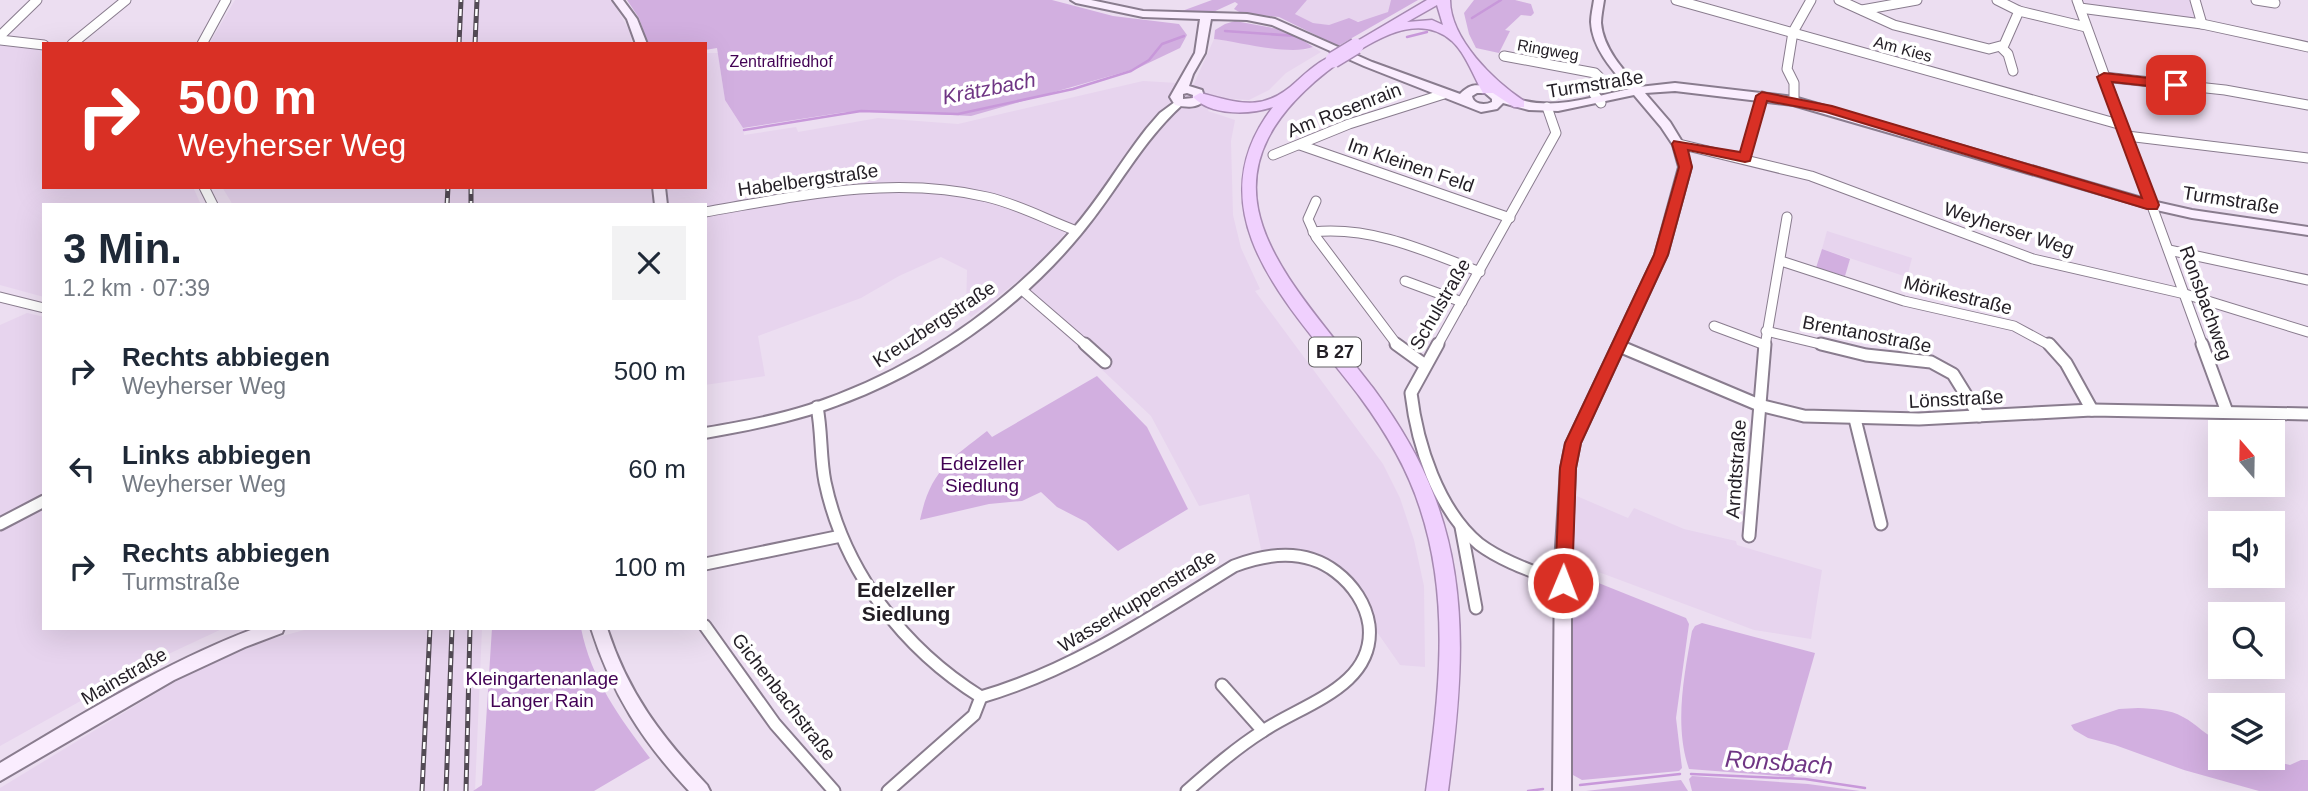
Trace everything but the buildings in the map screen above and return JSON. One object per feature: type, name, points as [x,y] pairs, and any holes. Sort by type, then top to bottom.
[{"type":"highway","name":"B 27","points":[[1390,26],[1428,0]]},
{"type":"highway","name":"B 27","points":[[1436,0],[1333,60],[1306,78],[1289,94],[1271,117],[1257,144],[1250,175],[1250,201],[1254,223],[1266,256],[1290,294],[1382,414],[1425,493],[1447,572],[1452,627],[1450,682],[1437,791]]},
{"type":"highway","points":[[1443,0],[1443,12],[1478,68],[1521,107]]},
{"type":"highway","points":[[1390,26],[1424,23],[1440,28],[1459,39]]},
{"type":"highway","points":[[1478,68],[1483,96]]},
{"type":"highway","points":[[1190,96],[1231,108],[1249,110],[1263,107],[1289,94]]},
{"type":"highway","points":[[1190,96],[1248,120],[1253,126],[1257,144]]},
{"type":"main road","points":[[618,0],[632,19],[641,42]]},
{"type":"main road","name":"Turmstraße","points":[[1076,0],[1122,11],[1275,22],[1434,92],[1483,96],[1521,107],[1547,110],[1639,93],[1702,91],[1794,101],[2152,205],[2308,231]]},
{"type":"main road","points":[[1562,791],[1563,583],[1568,468],[1573,443],[1661,255],[1685,167],[1679,144],[1616,68],[1596,24],[1595,15],[1599,0]]},
{"type":"main road","points":[[1169,16],[1203,35]]},
{"type":"main road","points":[[1190,96],[1206,17]]},
{"type":"main road","points":[[1203,35],[1233,17]]},
{"type":"main road","points":[[1604,100],[1615,88],[1616,68]]},
{"type":"main road","points":[[1434,92],[1476,111],[1521,107]]},
{"type":"main road","name":"Mainstraße","points":[[0,773],[157,680],[202,657],[271,630]]},
{"type":"main road","points":[[600,630],[615,679],[629,703],[652,736],[696,789]]},
{"type":"street","points":[[0,38],[37,0]]},
{"type":"street","points":[[74,42],[126,0]]},
{"type":"street","points":[[203,42],[226,0]]},
{"type":"street","name":"Am Kies","points":[[1676,0],[2122,125]]},
{"type":"street","points":[[1794,101],[1794,83],[1787,69],[1793,32],[1811,0]]},
{"type":"street","points":[[1839,0],[1894,25],[1917,32],[1971,46],[1989,49],[2001,47]]},
{"type":"street","points":[[1862,10],[1914,3],[1917,0]]},
{"type":"street","points":[[1997,0],[2019,11],[2086,27]]},
{"type":"street","points":[[2195,0],[2202,24]]},
{"type":"street","points":[[2256,0],[2276,3]]},
{"type":"street","points":[[2079,4],[2202,24],[2308,47]]},
{"type":"street","name":"Ronsbachweg","points":[[2079,4],[2227,412]]},
{"type":"street","points":[[2001,47],[2019,11]]},
{"type":"street","points":[[0,38],[42,45]]},
{"type":"street","points":[[2001,47],[2008,54],[2013,71]]},
{"type":"street","name":"Ringweg","points":[[1504,56],[1595,73],[1599,77],[1594,94],[1604,100]]},
{"type":"street","points":[[2104,77],[2225,90],[2308,105]]},
{"type":"street","name":"Am Rosenrain","points":[[1273,155],[1434,92]]},
{"type":"street","name":"Kreuzbergstraße","points":[[707,433],[767,422],[869,387],[917,362],[980,321],[1021,289],[1077,231],[1155,126],[1190,96]]},
{"type":"street","points":[[1745,158],[1762,96]]},
{"type":"street","name":"Schulstraße","points":[[1547,110],[1556,133],[1411,393],[1412,418],[1420,443],[1461,524],[1479,544],[1520,567],[1563,583]]},
{"type":"street","points":[[2127,136],[2308,158]]},
{"type":"street","name":"Weyherser Weg","points":[[1679,144],[1811,176],[2033,259],[2185,294],[2308,332]]},
{"type":"street","name":"Im Kleinen Feld","points":[[1300,145],[1510,218]]},
{"type":"street","name":"Habelbergstraße","points":[[707,212],[861,187],[908,186],[989,198],[1077,231]]},
{"type":"street","points":[[1316,201],[1307,218],[1313,232],[1400,348],[1425,365]]},
{"type":"street","name":"Arndtstraße","points":[[1749,536],[1766,331],[1787,217]]},
{"type":"street","points":[[1313,232],[1345,229],[1367,234],[1480,272]]},
{"type":"street","points":[[2169,250],[2308,280]]},
{"type":"street","name":"Mörikestraße","points":[[1781,261],[1903,300],[1993,320],[2034,334],[2051,345],[2063,359],[2092,410]]},
{"type":"street","points":[[1405,281],[1462,302]]},
{"type":"street","name":"Kreuzbergstraße","points":[[1021,289],[1105,362]]},
{"type":"street","points":[[0,298],[42,308]]},
{"type":"street","points":[[1714,326],[1765,345]]},
{"type":"street","name":"Brentanostraße","points":[[1766,331],[1866,355],[1931,362],[1953,374],[1979,416]]},
{"type":"street","name":"Lönsstraße","points":[[1619,346],[1759,405],[1804,416],[1855,419],[2092,410],[2308,414]]},
{"type":"street","points":[[817,407],[825,480],[841,536],[863,581],[925,656],[957,685],[981,697],[974,715],[888,791]]},
{"type":"street","points":[[1855,419],[1881,524]]},
{"type":"street","points":[[0,524],[42,502]]},
{"type":"street","name":"Schulstraße","points":[[1461,524],[1476,608]]},
{"type":"street","points":[[707,564],[841,536]]},
{"type":"street","name":"Wasserkuppenstraße","points":[[981,697],[1016,689],[1064,667],[1234,566],[1271,554],[1293,554],[1315,559],[1346,580],[1357,593],[1370,627],[1372,648],[1361,667],[1344,684],[1263,731]]},
{"type":"street","name":"Gichenbachstraße","points":[[707,629],[775,724],[834,791]]},
{"type":"street","points":[[1187,791],[1263,731],[1222,685]]},
{"type":"shaded area","points":[[235,0],[612,0],[629,30],[632,42],[210,42]]},
{"type":"shaded area","points":[[1307,0],[1392,0],[1388,12],[1372,19],[1328,25],[1313,23],[1295,14]]},
{"type":"shaded area","points":[[2077,0],[2195,0],[2202,24],[2080,8]]},
{"type":"shaded area","points":[[1214,39],[1305,50],[1313,47],[1321,52],[1286,73],[1269,90],[1249,100],[1216,98],[1208,111],[1235,120],[1231,141],[1233,215],[1241,248],[1260,289],[1255,291],[1383,464],[1400,498],[1414,540],[1424,586],[1425,667],[1400,665],[1342,582],[1317,563],[1263,558],[1249,494],[1199,506],[1151,416],[1023,295],[1084,230],[1071,226],[1040,264],[971,317],[966,312],[967,270],[941,257],[899,276],[861,298],[758,336],[765,376],[707,385],[707,203],[232,203],[223,189],[707,189],[707,53],[718,53],[725,100],[743,128],[744,135],[796,127],[798,132],[878,118],[958,124],[1143,81],[1194,84]]},
{"type":"shaded area","points":[[0,43],[42,50],[42,189],[194,189],[200,203],[42,203],[42,296],[0,285]]},
{"type":"shaded area","points":[[1827,231],[1912,258],[1907,277],[1822,249]]},
{"type":"shaded area","points":[[27,313],[42,317],[42,496],[0,517],[0,325]]},
{"type":"shaded area","points":[[1572,494],[1628,518],[1634,508],[1684,529],[1736,541],[1737,545],[1822,570],[1811,639],[1754,630],[1569,561]]},
{"type":"shaded area","points":[[42,508],[42,630],[220,630],[145,665],[0,746],[0,529]]},
{"type":"shaded area","points":[[304,630],[482,630],[475,791],[0,791],[0,788],[204,664],[267,640]]},
{"type":"green space","name":"Zentralfriedhof","points":[[627,0],[1052,0],[1113,16],[1179,24],[1187,35],[1180,48],[1138,68],[971,116],[846,112],[743,128],[725,100],[717,48],[707,50],[707,42],[647,42],[639,18]]},
{"type":"green space","points":[[1212,0],[1307,0],[1295,14],[1313,23],[1329,25],[1349,18],[1358,22],[1388,12],[1391,0],[1418,0],[1338,46],[1279,17],[1241,13],[1234,9],[1238,4],[1235,2],[1211,13],[1182,11]]},
{"type":"green space","points":[[1474,0],[1515,0],[1531,4],[1534,13],[1531,16],[1521,15],[1505,30],[1510,31],[1499,53],[1476,48],[1469,34],[1464,13]]},
{"type":"green space","points":[[1235,21],[1289,31],[1313,47],[1278,49],[1214,39],[1215,30]]},
{"type":"green space","points":[[1822,249],[1850,259],[1845,276],[1816,268]]},
{"type":"green space","points":[[1097,376],[1147,427],[1188,509],[1118,551],[1086,522],[1057,507],[1041,492],[1022,501],[989,504],[920,520],[930,489],[952,459],[987,431],[992,437]]},
{"type":"green space","points":[[1596,582],[1686,618],[1689,624],[1676,718],[1682,768],[1679,771],[1582,780],[1573,775],[1571,601]]},
{"type":"green space","points":[[1702,623],[1815,653],[1787,751],[1790,765],[1798,773],[1793,777],[1689,769],[1682,735],[1682,700],[1692,631]]},
{"type":"green space","name":"Kleingartenanlage Langer Rain","points":[[492,630],[582,630],[599,681],[650,758],[594,791],[473,791],[482,785]]},
{"type":"green space","points":[[2119,709],[2156,709],[2178,714],[2188,720],[2208,735],[2208,770],[2285,770],[2285,764],[2308,760],[2308,791],[2259,791],[2184,770],[2088,738],[2074,730],[2071,725]]},
{"type":"green space","points":[[1692,776],[1808,784],[1860,791],[1692,791],[1689,779]]},
{"type":"green space","points":[[1681,780],[1688,791],[1586,791]]},
{"type":"waterway","points":[[1472,18],[1501,0]]},
{"type":"waterway","name":"Krätzbach","points":[[1225,31],[1297,36]]},
{"type":"waterway","name":"Krätzbach","points":[[1407,37],[1427,32]]},
{"type":"waterway","name":"Krätzbach","points":[[744,130],[861,111],[958,114],[1073,89],[1131,71],[1149,60],[1162,44],[1184,36]]},
{"type":"waterway","name":"Ronsbach","points":[[1580,785],[1680,774]]},
{"type":"waterway","name":"Ronsbach","points":[[1691,774],[1805,779],[1865,788]]},
{"type":"waterway","name":"Ronsbach","points":[[1528,791],[1543,789]]},
{"type":"railway","points":[[459,42],[461,0]]},
{"type":"railway","points":[[475,42],[477,0]]},
{"type":"railway","points":[[447,203],[448,189]]},
{"type":"railway","points":[[471,189],[471,203]]},
{"type":"railway","points":[[422,791],[430,630]]},
{"type":"railway","points":[[446,791],[452,630]]},
{"type":"railway","points":[[466,791],[470,630]]},
{"type":"district","name":"Edelzeller Siedlung","points":[[906,601]]},
{"type":"route","points":[[1563,583],[1568,468],[1573,443],[1661,255],[1685,167],[1679,144],[1686,143],[1745,158],[1762,96],[1828,108],[2152,205],[2104,77],[2176,85]]}]
